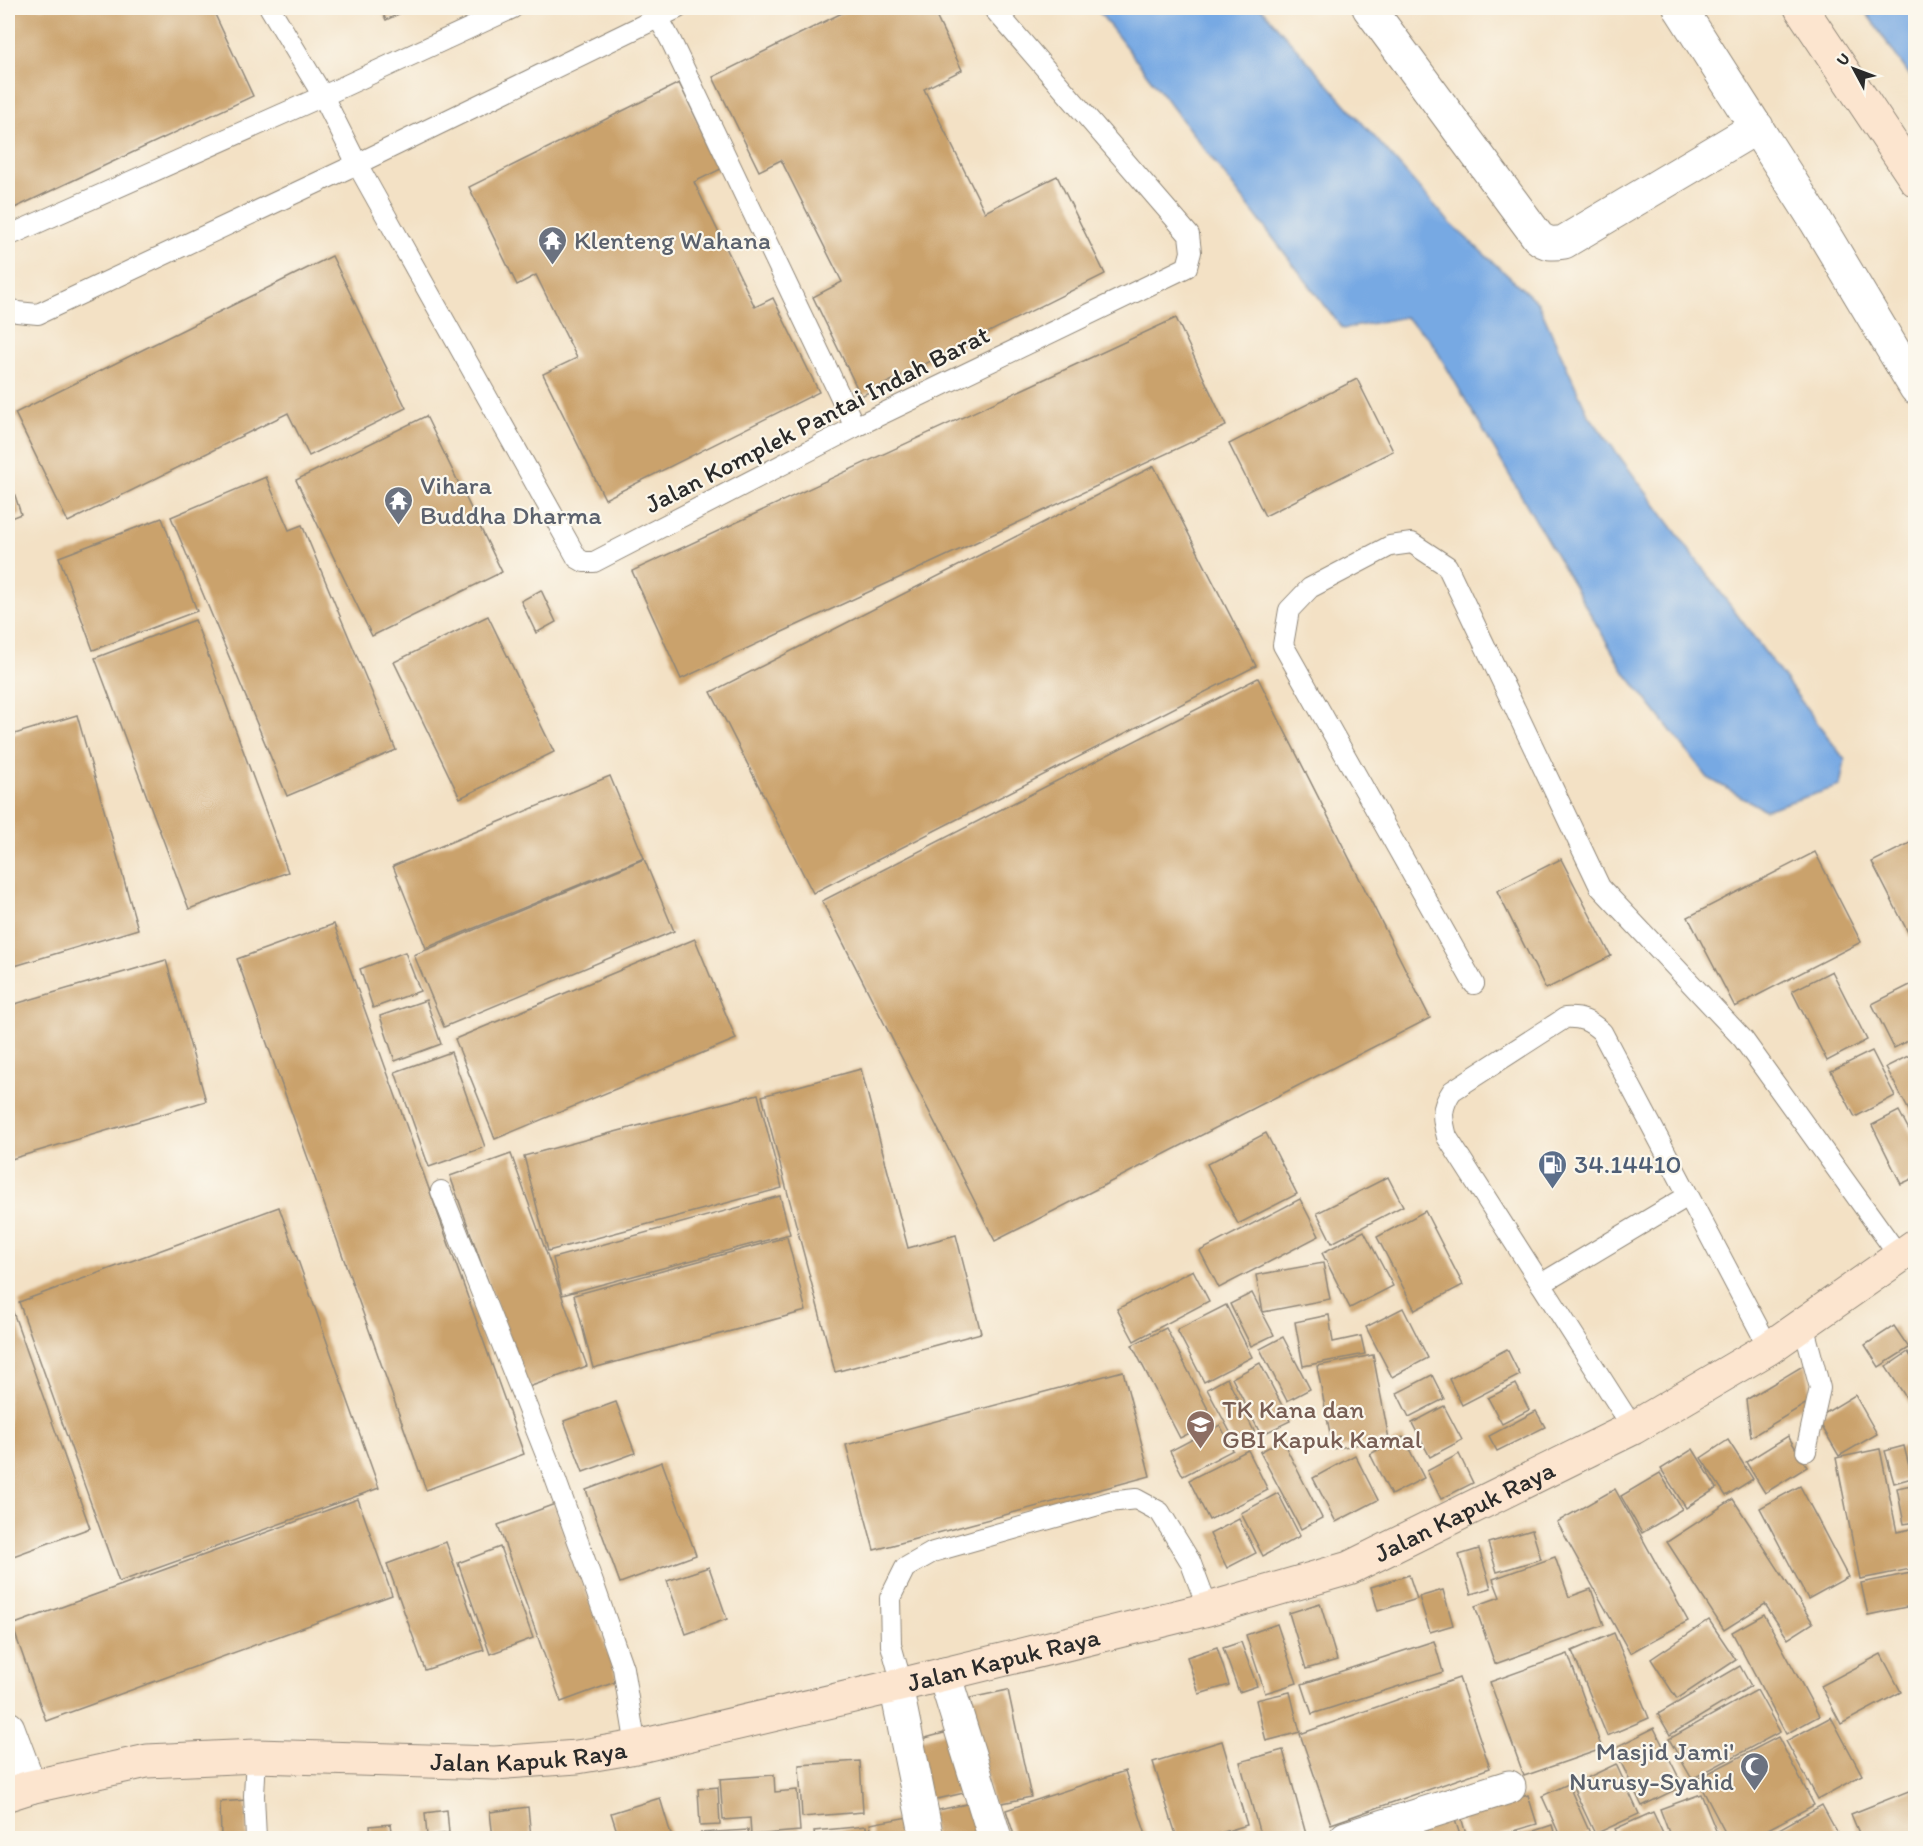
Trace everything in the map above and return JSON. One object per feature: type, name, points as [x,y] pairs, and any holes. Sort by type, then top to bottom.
[{"type":"main road","points":[[1801,8],[1916,180]]},
{"type":"main road","name":"Jalan Kapuk Raya","points":[[19,1790],[147,1761],[256,1756],[495,1763],[577,1757],[636,1747],[1208,1609],[1349,1568],[1633,1428],[1769,1348],[1907,1251]]},
{"type":"street","points":[[1369,8],[1543,242],[1552,244],[1564,242],[1757,127]]},
{"type":"street","points":[[1680,8],[1816,220],[1916,388]]},
{"type":"street","points":[[944,1674],[995,1839]]},
{"type":"street","points":[[899,1685],[927,1839]]},
{"type":"street","points":[[8,1728],[19,1790]]},
{"type":"street","points":[[1346,1839],[1509,1787]]},
{"type":"lane","name":"Jalan Komplek Pantai Indah Barat","points":[[270,8],[323,96],[357,164],[577,558],[584,562],[594,562],[855,427],[1187,267],[1191,252],[1189,235],[993,8]]},
{"type":"lane","points":[[8,236],[323,96],[513,8]]},
{"type":"lane","points":[[8,307],[17,312],[38,314],[357,164],[678,8]]},
{"type":"lane","points":[[658,17],[855,427]]},
{"type":"lane","points":[[1474,984],[1283,645],[1289,610],[1310,588],[1390,546],[1412,543],[1447,566],[1600,887],[1743,1039],[1907,1251]]},
{"type":"lane","points":[[1633,1428],[1447,1137],[1443,1121],[1444,1104],[1452,1091],[1565,1018],[1579,1017],[1590,1021],[1602,1032],[1769,1348]]},
{"type":"lane","points":[[441,1191],[554,1475],[596,1588],[623,1668],[636,1747]]},
{"type":"lane","points":[[1541,1284],[1688,1196]]},
{"type":"lane","points":[[1803,1324],[1820,1388],[1806,1451]]},
{"type":"lane","points":[[899,1685],[891,1645],[890,1598],[905,1568],[933,1552],[1109,1502],[1136,1499],[1161,1512],[1190,1561],[1208,1609]]},
{"type":"lane","points":[[256,1756],[254,1796],[256,1839]]},
{"type":"water","points":[[1096,8],[1261,8],[1451,224],[1538,303],[1588,414],[1845,760],[1840,786],[1765,810],[1708,778],[1623,670],[1430,339],[1405,317],[1343,329]]},
{"type":"water","points":[[1863,8],[1915,8],[1915,83]]},
{"type":"building","points":[[8,8],[212,8],[253,96],[8,211]]},
{"type":"building","points":[[380,8],[411,8],[386,20]]},
{"type":"building","points":[[852,8],[932,8],[962,70],[924,89],[985,212],[1057,176],[1105,274],[861,396],[813,297],[842,282],[781,160],[759,171],[713,77]]},
{"type":"building","points":[[679,83],[721,169],[694,182],[755,307],[773,298],[819,392],[605,499],[543,374],[577,358],[536,275],[517,285],[469,187]]},
{"type":"building","points":[[332,256],[406,408],[309,456],[288,413],[68,522],[15,413]]},
{"type":"building","points":[[1176,318],[1226,426],[681,679],[632,571]]},
{"type":"building","points":[[1357,379],[1393,451],[1265,516],[1229,444]]},
{"type":"building","name":"Vihara Buddha Dharma","points":[[426,416],[502,572],[372,636],[296,480]]},
{"type":"building","points":[[1154,466],[1256,666],[813,893],[711,692]]},
{"type":"building","points":[[8,474],[21,514],[8,519]]},
{"type":"building","points":[[266,477],[289,530],[302,525],[396,750],[287,796],[171,517]]},
{"type":"building","points":[[162,518],[197,611],[93,650],[59,557]]},
{"type":"building","points":[[541,590],[556,622],[536,633],[521,601]]},
{"type":"building","points":[[488,616],[554,752],[460,798],[394,662]]},
{"type":"building","points":[[195,620],[288,872],[189,909],[95,658]]},
{"type":"building","points":[[1258,678],[1430,1018],[995,1241],[822,901]]},
{"type":"building","points":[[77,715],[138,929],[8,968],[8,736]]},
{"type":"building","points":[[610,776],[644,858],[426,948],[393,866]]},
{"type":"building","points":[[1916,840],[1916,948],[1872,862]]},
{"type":"building","points":[[1815,852],[1861,942],[1735,1007],[1688,917]]},
{"type":"building","points":[[644,859],[674,931],[444,1027],[414,955]]},
{"type":"building","points":[[1561,859],[1611,956],[1546,989],[1497,891]]},
{"type":"building","points":[[334,924],[524,1454],[426,1490],[237,959]]},
{"type":"building","points":[[695,939],[736,1039],[495,1139],[455,1039]]},
{"type":"building","points":[[405,952],[420,991],[373,1008],[360,969]]},
{"type":"building","points":[[166,960],[206,1101],[8,1160],[8,1006]]},
{"type":"building","points":[[1832,971],[1867,1040],[1827,1061],[1792,991]]},
{"type":"building","points":[[1916,982],[1916,1037],[1894,1048],[1872,1004]]},
{"type":"building","points":[[426,1000],[441,1044],[395,1061],[380,1016]]},
{"type":"building","points":[[1872,1051],[1895,1096],[1855,1117],[1831,1071]]},
{"type":"building","points":[[451,1052],[485,1147],[429,1167],[395,1072]]},
{"type":"building","points":[[1916,1052],[1916,1124],[1886,1067]]},
{"type":"building","points":[[861,1069],[908,1248],[956,1235],[981,1333],[835,1372],[762,1096]]},
{"type":"building","points":[[758,1094],[782,1188],[548,1251],[524,1156]]},
{"type":"building","points":[[1899,1111],[1916,1143],[1916,1177],[1901,1184],[1872,1125]]},
{"type":"building","points":[[1266,1133],[1297,1194],[1238,1224],[1207,1164]]},
{"type":"building","points":[[511,1154],[587,1366],[526,1388],[450,1176]]},
{"type":"building","points":[[1388,1177],[1403,1206],[1332,1243],[1317,1213]]},
{"type":"building","points":[[780,1196],[790,1234],[562,1295],[553,1258]]},
{"type":"building","points":[[1300,1199],[1319,1236],[1219,1288],[1200,1251]]},
{"type":"building","points":[[279,1207],[379,1488],[119,1582],[19,1302]]},
{"type":"building","points":[[1425,1211],[1463,1285],[1415,1310],[1377,1237]]},
{"type":"building","points":[[1364,1231],[1393,1286],[1350,1308],[1322,1253]]},
{"type":"building","points":[[787,1237],[806,1311],[593,1368],[574,1295]]},
{"type":"building","points":[[1323,1263],[1330,1299],[1263,1312],[1256,1275]]},
{"type":"building","points":[[1193,1270],[1209,1301],[1134,1341],[1117,1309]]},
{"type":"building","points":[[1252,1293],[1274,1335],[1251,1346],[1230,1304]]},
{"type":"building","points":[[8,1298],[90,1528],[8,1558]]},
{"type":"building","points":[[1226,1305],[1252,1357],[1204,1382],[1177,1330]]},
{"type":"building","points":[[1403,1308],[1428,1358],[1392,1377],[1366,1327]]},
{"type":"building","points":[[1329,1315],[1333,1342],[1361,1336],[1365,1354],[1303,1366],[1295,1322]]},
{"type":"building","points":[[1894,1326],[1909,1348],[1879,1367],[1865,1345]]},
{"type":"building","points":[[1166,1328],[1214,1421],[1180,1438],[1132,1345]]},
{"type":"building","points":[[1283,1337],[1310,1389],[1287,1401],[1260,1349]]},
{"type":"building","points":[[1507,1349],[1520,1375],[1462,1405],[1449,1379]]},
{"type":"building","points":[[1908,1352],[1916,1364],[1916,1402],[1911,1405],[1886,1367]]},
{"type":"building","points":[[1373,1355],[1389,1439],[1333,1449],[1317,1366]]},
{"type":"building","points":[[1260,1363],[1290,1421],[1261,1435],[1232,1378]]},
{"type":"building","points":[[1806,1364],[1812,1400],[1751,1437],[1746,1400]]},
{"type":"building","points":[[1123,1371],[1150,1476],[874,1550],[846,1445]]},
{"type":"building","points":[[1432,1375],[1444,1399],[1409,1417],[1397,1393]]},
{"type":"building","points":[[1227,1378],[1255,1433],[1236,1443],[1207,1389]]},
{"type":"building","points":[[1516,1384],[1529,1410],[1502,1424],[1488,1398]]},
{"type":"building","points":[[1855,1395],[1877,1434],[1839,1456],[1817,1418]]},
{"type":"building","points":[[616,1402],[635,1453],[583,1472],[564,1421]]},
{"type":"building","points":[[1444,1406],[1462,1440],[1430,1457],[1412,1423]]},
{"type":"building","points":[[1536,1411],[1545,1427],[1497,1451],[1489,1436]]},
{"type":"building","name":"TK Kana dan GBI Kapuk Kamal","points":[[1220,1425],[1233,1450],[1183,1476],[1170,1451]]},
{"type":"building","points":[[1788,1436],[1807,1467],[1765,1493],[1746,1462]]},
{"type":"building","points":[[1403,1437],[1424,1478],[1391,1495],[1370,1454]]},
{"type":"building","points":[[1282,1440],[1322,1518],[1301,1529],[1260,1452]]},
{"type":"building","points":[[1728,1440],[1753,1479],[1726,1496],[1701,1458]]},
{"type":"building","points":[[1904,1446],[1912,1478],[1894,1483],[1885,1451]]},
{"type":"building","points":[[1693,1449],[1717,1488],[1686,1508],[1661,1469]]},
{"type":"building","points":[[1880,1449],[1897,1532],[1916,1528],[1916,1568],[1860,1579],[1836,1458]]},
{"type":"building","points":[[1248,1450],[1268,1490],[1209,1520],[1189,1480]]},
{"type":"building","points":[[1459,1454],[1473,1483],[1441,1499],[1427,1471]]},
{"type":"building","points":[[1355,1455],[1378,1500],[1336,1522],[1313,1478]]},
{"type":"building","points":[[662,1462],[696,1555],[620,1583],[586,1490]]},
{"type":"building","points":[[1660,1473],[1682,1509],[1642,1533],[1621,1496]]},
{"type":"building","points":[[1916,1484],[1916,1522],[1904,1524],[1897,1488]]},
{"type":"building","points":[[1800,1486],[1848,1577],[1808,1599],[1760,1508]]},
{"type":"building","points":[[1615,1489],[1688,1621],[1630,1653],[1557,1522]]},
{"type":"building","points":[[1278,1493],[1300,1536],[1263,1556],[1241,1513]]},
{"type":"building","points":[[358,1499],[392,1595],[46,1721],[12,1625]]},
{"type":"building","points":[[1733,1499],[1813,1623],[1788,1639],[1765,1604],[1724,1630],[1667,1542]]},
{"type":"building","points":[[555,1504],[618,1681],[561,1702],[498,1525]]},
{"type":"building","points":[[1239,1519],[1256,1553],[1227,1568],[1210,1534]]},
{"type":"building","points":[[1532,1530],[1541,1559],[1497,1572],[1488,1543]]},
{"type":"building","points":[[446,1542],[484,1650],[425,1670],[387,1564]]},
{"type":"building","points":[[500,1547],[533,1638],[490,1654],[458,1563]]},
{"type":"building","points":[[1479,1549],[1491,1588],[1471,1594],[1459,1555]]},
{"type":"building","points":[[1555,1557],[1569,1597],[1591,1589],[1604,1625],[1495,1664],[1475,1606],[1500,1597],[1493,1579]]},
{"type":"building","points":[[709,1567],[727,1619],[686,1634],[667,1581]]},
{"type":"building","points":[[1916,1572],[1916,1605],[1868,1615],[1861,1583]]},
{"type":"building","points":[[1409,1575],[1417,1599],[1378,1611],[1371,1587]]},
{"type":"building","points":[[1443,1590],[1453,1625],[1430,1632],[1419,1597]]},
{"type":"building","points":[[1320,1603],[1337,1660],[1306,1669],[1289,1613]]},
{"type":"building","points":[[1764,1614],[1819,1716],[1786,1734],[1732,1632]]},
{"type":"building","points":[[1709,1620],[1736,1660],[1677,1699],[1651,1659]]},
{"type":"building","points":[[1277,1624],[1297,1683],[1265,1693],[1246,1635]]},
{"type":"building","points":[[1614,1633],[1649,1718],[1607,1736],[1572,1651]]},
{"type":"building","points":[[1434,1641],[1443,1672],[1312,1714],[1302,1684]]},
{"type":"building","points":[[1241,1642],[1257,1686],[1239,1692],[1223,1648]]},
{"type":"building","points":[[1217,1647],[1229,1685],[1199,1694],[1187,1657]]},
{"type":"building","points":[[1568,1654],[1602,1749],[1524,1776],[1490,1682]]},
{"type":"building","points":[[1881,1654],[1901,1692],[1841,1724],[1821,1686]]},
{"type":"building","points":[[1740,1666],[1751,1686],[1670,1735],[1658,1714]]},
{"type":"building","points":[[1459,1678],[1490,1768],[1331,1824],[1300,1734]]},
{"type":"building","points":[[1008,1690],[1031,1797],[993,1805],[970,1698]]},
{"type":"building","points":[[1757,1690],[1780,1732],[1692,1779],[1669,1739]]},
{"type":"building","points":[[1290,1692],[1300,1732],[1266,1741],[1256,1700]]},
{"type":"building","points":[[1831,1717],[1862,1775],[1818,1799],[1786,1741]]},
{"type":"building","points":[[1654,1728],[1683,1786],[1642,1806],[1614,1748]]},
{"type":"building","points":[[959,1729],[973,1791],[928,1801],[914,1741]]},
{"type":"building","name":"Masjid Jami' Nurusy-Syahid","points":[[1778,1737],[1814,1805],[1751,1838],[1728,1838],[1697,1779]]},
{"type":"building","points":[[1222,1741],[1247,1825],[1204,1838],[1177,1838],[1153,1762]]},
{"type":"building","points":[[1283,1750],[1307,1838],[1261,1838],[1240,1762]]},
{"type":"building","points":[[860,1761],[863,1812],[802,1817],[799,1765]]},
{"type":"building","points":[[1616,1764],[1639,1814],[1595,1834],[1572,1785]]},
{"type":"building","points":[[1125,1771],[1147,1838],[1015,1838],[1006,1810]]},
{"type":"building","points":[[774,1775],[775,1792],[797,1790],[800,1831],[751,1835],[750,1818],[723,1820],[720,1779]]},
{"type":"building","points":[[1568,1784],[1590,1833],[1578,1838],[1561,1838],[1542,1796]]},
{"type":"building","points":[[718,1787],[720,1825],[700,1826],[698,1789]]},
{"type":"building","points":[[1916,1788],[1916,1838],[1861,1838],[1851,1814]]},
{"type":"building","points":[[1701,1794],[1719,1838],[1671,1838],[1660,1809]]},
{"type":"building","points":[[1528,1795],[1537,1824],[1491,1838],[1467,1838],[1461,1817]]},
{"type":"building","points":[[660,1798],[672,1838],[619,1838],[611,1813]]},
{"type":"building","points":[[246,1800],[247,1838],[221,1838],[220,1802]]},
{"type":"building","points":[[981,1801],[989,1838],[935,1838],[929,1812]]},
{"type":"building","points":[[1822,1805],[1840,1838],[1784,1838],[1779,1829]]},
{"type":"building","points":[[528,1807],[531,1838],[493,1838],[490,1812]]},
{"type":"building","points":[[447,1810],[449,1833],[427,1836],[425,1813]]},
{"type":"building","points":[[1653,1812],[1665,1838],[1619,1838],[1615,1829]]},
{"type":"building","points":[[919,1815],[924,1838],[873,1838],[870,1824]]},
{"type":"building","points":[[1455,1820],[1461,1838],[1397,1838]]},
{"type":"building","points":[[391,1824],[393,1838],[371,1838],[370,1826]]},
{"type":"building","points":[[1552,1825],[1556,1838],[1523,1838],[1522,1835]]},
{"type":"building","points":[[866,1826],[867,1838],[815,1838],[814,1831]]},
{"type":"building","points":[[748,1830],[749,1838],[701,1838],[700,1833]]},
{"type":"building","points":[[1775,1831],[1779,1838],[1760,1838]]},
{"type":"place","name":"Klenteng Wahana","points":[[553,266]]},
{"type":"place","name":"Vihara Buddha Dharma","points":[[399,526]]},
{"type":"place","name":"34.14410","points":[[1553,1190]]},
{"type":"place","name":"TK Kana dan GBI Kapuk Kamal","points":[[1201,1450]]},
{"type":"place","name":"Masjid Jami' Nurusy-Syahid","points":[[1755,1792]]}]
